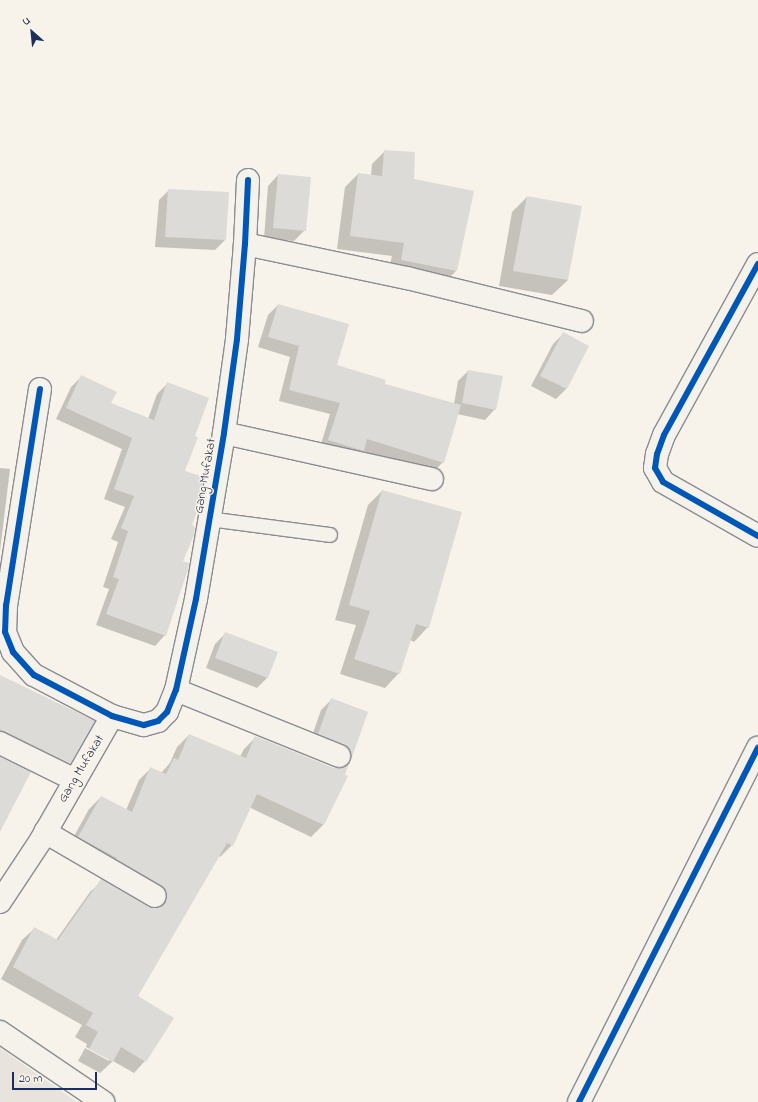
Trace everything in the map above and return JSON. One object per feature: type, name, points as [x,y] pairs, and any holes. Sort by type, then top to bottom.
[{"type":"street","name":"Gang Mufakat","points":[[0,902],[45,832],[112,716],[144,725],[158,721],[168,712],[176,690],[196,600],[238,339],[246,244],[248,180]]},
{"type":"street","points":[[246,244],[407,278],[582,321]]},
{"type":"street","points":[[758,264],[664,435],[654,468],[663,482],[758,536]]},
{"type":"street","points":[[40,388],[6,605],[5,632],[13,652],[34,675],[112,716]]},
{"type":"street","points":[[224,433],[432,479]]},
{"type":"street","points":[[176,690],[339,756]]},
{"type":"street","points":[[0,743],[75,780]]},
{"type":"street","points":[[579,1102],[758,748]]},
{"type":"street","points":[[45,832],[155,896]]},
{"type":"street","points":[[0,1032],[103,1102]]},
{"type":"lane","points":[[209,519],[330,535]]},
{"type":"shaded area","points":[[0,1048],[77,1102],[0,1102]]},
{"type":"building","points":[[384,150],[415,152],[414,179],[474,191],[457,271],[401,260],[404,243],[350,236],[358,173],[382,176]]},
{"type":"building","points":[[278,174],[311,177],[306,231],[273,228]]},
{"type":"building","points":[[168,189],[229,192],[226,240],[165,237]]},
{"type":"building","points":[[527,196],[582,206],[568,280],[513,271]]},
{"type":"building","points":[[278,304],[349,324],[337,365],[386,380],[385,384],[461,405],[444,463],[367,439],[364,451],[328,440],[340,403],[289,390],[299,346],[268,337]]},
{"type":"building","points":[[563,332],[589,346],[567,389],[540,376]]},
{"type":"building","points":[[468,370],[503,376],[496,410],[462,403]]},
{"type":"building","points":[[81,375],[117,392],[111,403],[154,420],[167,382],[209,398],[195,436],[198,437],[185,471],[204,477],[199,507],[192,525],[195,527],[194,535],[183,561],[189,563],[188,569],[166,636],[106,614],[119,579],[113,577],[128,531],[121,528],[134,496],[114,489],[132,438],[66,408]]},
{"type":"building","points":[[382,490],[462,512],[429,628],[416,624],[400,674],[354,659],[370,611],[349,605]]},
{"type":"building","points":[[225,632],[278,652],[268,678],[215,658]]},
{"type":"building","points":[[0,675],[95,721],[70,764],[0,729]]},
{"type":"building","points":[[331,698],[368,712],[351,760],[349,748],[318,734]]},
{"type":"building","points":[[189,734],[246,758],[255,736],[334,768],[347,766],[350,761],[345,775],[348,776],[324,825],[257,794],[233,846],[227,843],[138,996],[174,1018],[146,1062],[121,1047],[113,1062],[89,1049],[98,1032],[86,1025],[93,1013],[13,967],[34,927],[58,940],[101,879],[149,907],[162,907],[166,903],[166,889],[161,885],[116,859],[117,858],[78,837],[101,796],[132,812],[150,767],[166,774],[174,758],[178,760]]},
{"type":"building","points":[[0,757],[31,772],[0,832]]},
{"type":"cycle path","points":[[40,389],[6,605],[5,632],[13,652],[34,675],[112,716],[144,725],[158,721],[167,712],[176,690],[196,599],[224,433],[237,339],[245,244],[248,180]]},
{"type":"cycle path","points":[[758,264],[664,435],[657,454],[655,468],[663,482],[758,536]]},
{"type":"cycle path","points":[[579,1102],[758,748]]}]
